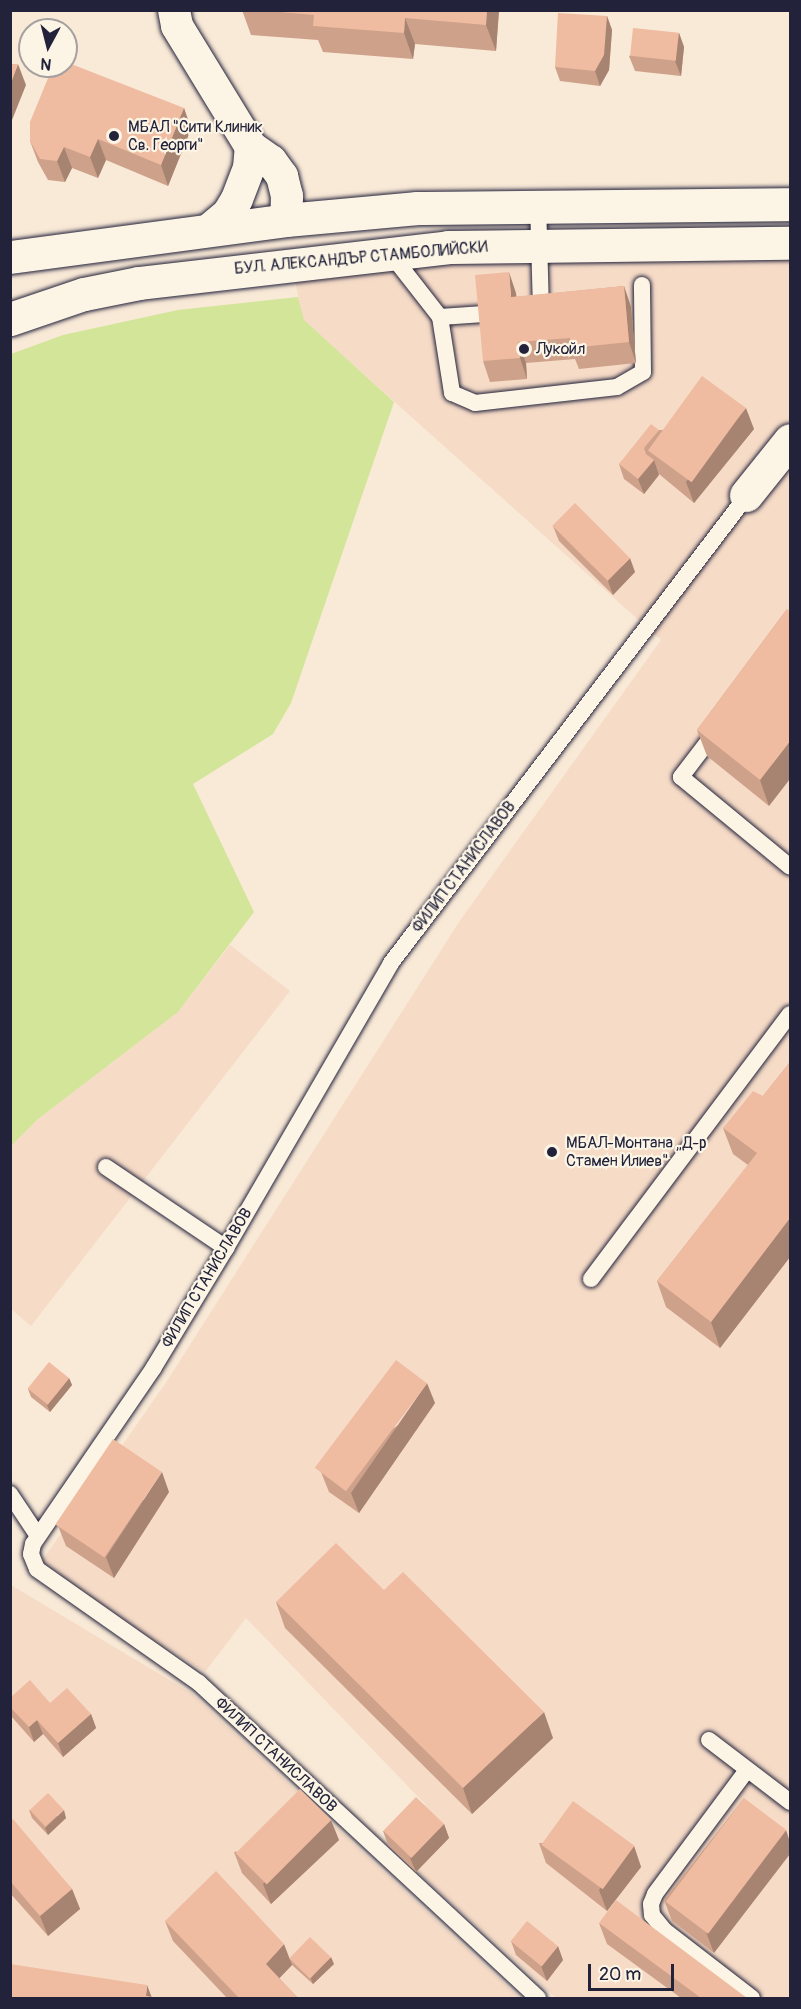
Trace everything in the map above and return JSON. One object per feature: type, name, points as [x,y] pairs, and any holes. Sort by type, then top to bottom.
[{"type":"main road","points":[[538,222],[633,207],[790,204]]},
{"type":"main road","name":"БУЛ. АЛЕКСАНДЪР СТАМБОЛИЙСКИ","points":[[10,256],[286,220],[417,208],[538,222],[790,243]]},
{"type":"main road","points":[[140,283],[246,247],[286,220]]},
{"type":"main road","name":"БУЛ. АЛЕКСАНДЪР СТАМБОЛИЙСКИ","points":[[10,319],[84,294],[140,283],[390,253],[538,222]]},
{"type":"main road","points":[[746,495],[790,440]]},
{"type":"street","points":[[174,10],[177,26],[251,147],[271,161],[282,176],[287,196],[286,220]]},
{"type":"street","points":[[210,229],[228,214],[237,200],[249,168],[251,147]]},
{"type":"lane","points":[[518,311],[541,310],[538,222]]},
{"type":"lane","points":[[390,253],[440,317],[452,393],[475,403],[617,387],[643,372],[642,285]]},
{"type":"lane","points":[[440,317],[484,314]]},
{"type":"lane","name":"ФИЛИП СТАНИСЛАВОВ","points":[[538,1998],[199,1683],[37,1569],[31,1554],[38,1536],[154,1367],[226,1248],[391,963],[746,495],[790,466]]},
{"type":"lane","points":[[728,714],[681,777],[790,867]]},
{"type":"lane","points":[[591,1279],[790,1014]]},
{"type":"lane","points":[[106,1167],[226,1248]]},
{"type":"lane","points":[[10,1494],[38,1536]]},
{"type":"lane","points":[[710,1740],[790,1802]]},
{"type":"lane","points":[[747,1770],[655,1894],[651,1904],[652,1915],[664,1930],[752,1998]]},
{"type":"shaded area","points":[[790,226],[790,1998],[556,1998],[388,1845],[426,1805],[246,1618],[205,1672],[37,1568],[167,1381],[459,922],[661,640],[303,320],[292,265],[570,247]]},
{"type":"shaded area","points":[[230,945],[290,991],[31,1326],[11,1309],[11,1146],[38,1119],[178,1012]]},
{"type":"shaded area","points":[[11,1585],[191,1693],[520,1998],[11,1998]]},
{"type":"green space","points":[[298,297],[304,320],[394,402],[291,703],[273,734],[193,784],[254,912],[178,1012],[38,1119],[11,1146],[11,354],[63,335],[178,310]]},
{"type":"building","points":[[258,10],[487,10],[486,25],[405,18],[404,33],[313,26],[314,15]]},
{"type":"building","points":[[558,13],[607,16],[604,55],[595,71],[555,67]]},
{"type":"building","points":[[633,28],[679,33],[676,61],[630,56]]},
{"type":"building","points":[[10,64],[18,64],[10,85]]},
{"type":"building","name":"МБАЛ \"Сити Клиник Св. Георги\"","points":[[78,67],[184,108],[161,165],[98,139],[90,157],[64,147],[57,161],[40,159],[30,141],[30,122],[48,78],[78,78]]},
{"type":"building","points":[[509,272],[511,297],[624,286],[629,342],[571,348],[570,338],[518,342],[520,358],[483,361],[475,275]]},
{"type":"building","points":[[702,376],[746,408],[692,482],[648,450]]},
{"type":"building","points":[[651,424],[659,430],[644,448],[646,454],[654,460],[638,479],[619,464]]},
{"type":"building","points":[[575,503],[630,558],[608,581],[552,526]]},
{"type":"building","points":[[787,609],[790,611],[790,741],[760,780],[697,730]]},
{"type":"building","points":[[790,1062],[790,1218],[711,1322],[657,1281],[757,1153],[723,1128],[753,1091],[763,1096]]},
{"type":"building","points":[[396,1360],[427,1383],[346,1491],[315,1468]]},
{"type":"building","points":[[49,1362],[69,1378],[48,1405],[28,1388]]},
{"type":"building","points":[[113,1439],[162,1472],[104,1557],[55,1524]]},
{"type":"building","points":[[336,1543],[384,1590],[403,1572],[544,1712],[463,1788],[276,1602]]},
{"type":"building","points":[[30,1680],[50,1703],[67,1688],[91,1714],[58,1743],[37,1720],[29,1727],[10,1707],[10,1698]]},
{"type":"building","points":[[300,1789],[331,1820],[267,1884],[236,1853]]},
{"type":"building","points":[[48,1793],[64,1810],[45,1827],[30,1810]]},
{"type":"building","points":[[416,1797],[444,1824],[411,1858],[383,1831]]},
{"type":"building","points":[[744,1798],[786,1830],[708,1934],[666,1902]]},
{"type":"building","points":[[573,1801],[634,1846],[603,1889],[541,1845]]},
{"type":"building","points":[[13,1819],[72,1889],[40,1916],[10,1881],[10,1821]]},
{"type":"building","points":[[216,1871],[284,1944],[266,1964],[298,1998],[239,1998],[165,1921]]},
{"type":"building","points":[[616,1900],[747,1998],[701,1998],[599,1923]]},
{"type":"building","points":[[527,1921],[558,1946],[542,1966],[511,1941]]},
{"type":"building","points":[[310,1937],[331,1957],[310,1979],[289,1959]]},
{"type":"building","points":[[10,1964],[147,1985],[146,1996],[162,1998],[10,1998]]},
{"type":"place","name":"МБАЛ \"Сити Клиник Св. Георги\"","points":[[114,136]]},
{"type":"place","name":"Лукойл","points":[[524,349]]},
{"type":"place","name":"МБАЛ-Монтана „Д-р Стамен Илиев\"","points":[[552,1152]]}]
